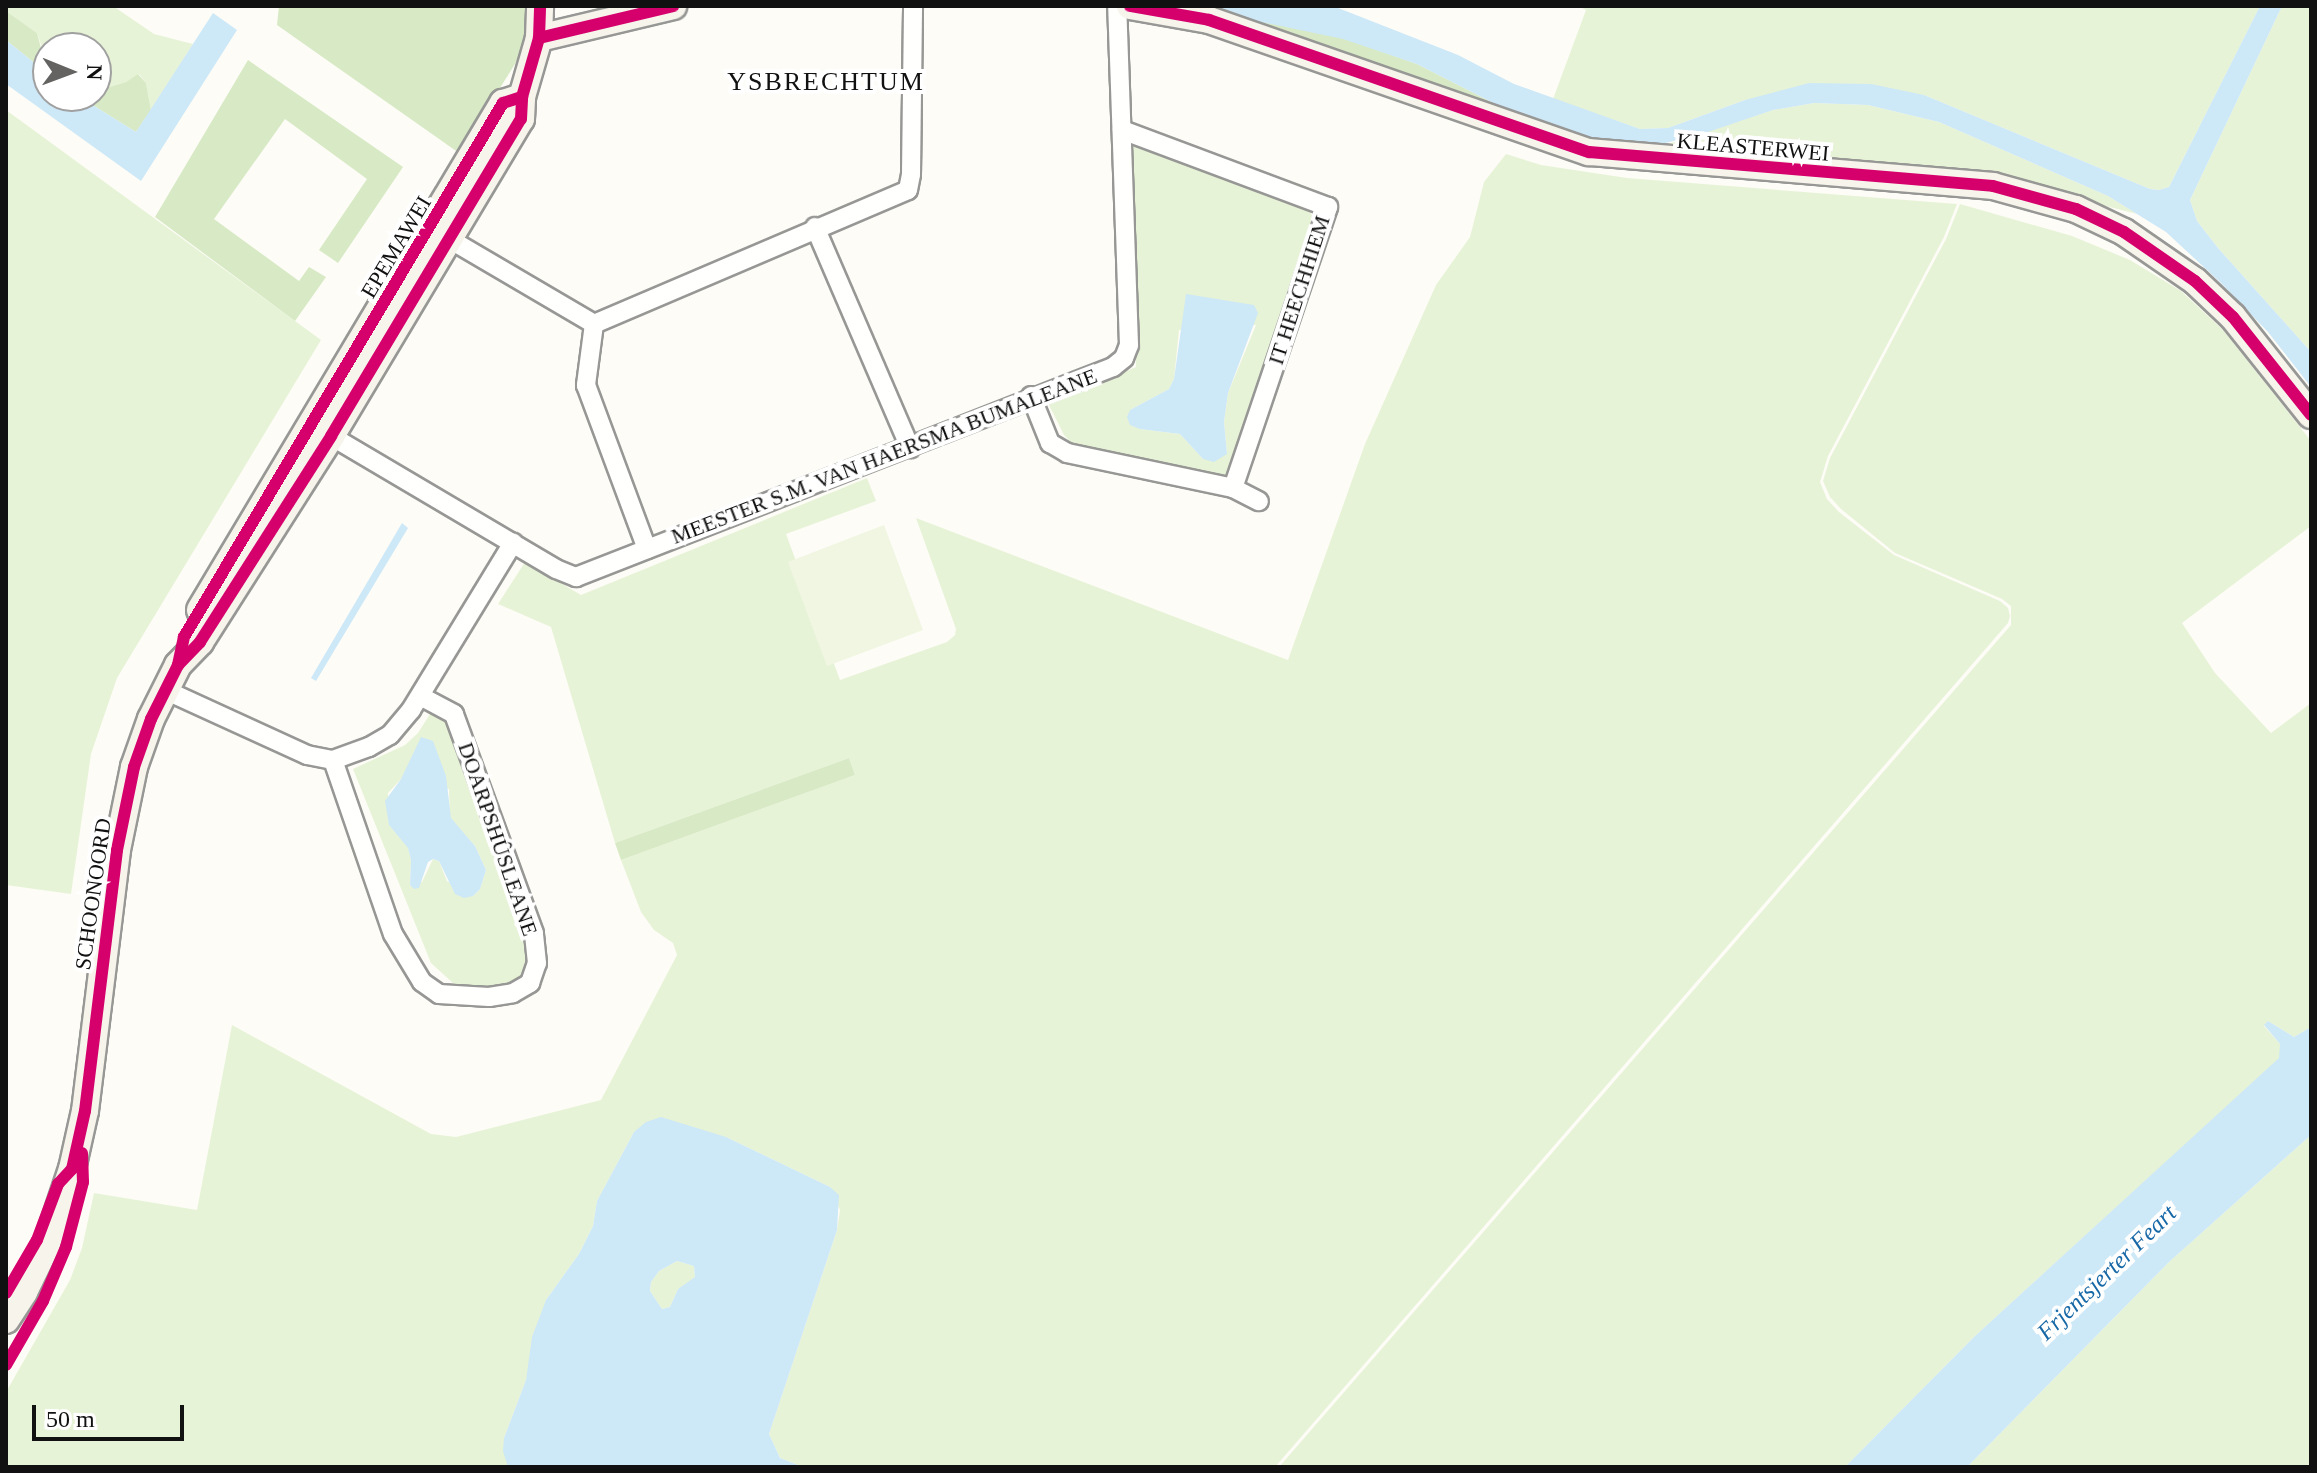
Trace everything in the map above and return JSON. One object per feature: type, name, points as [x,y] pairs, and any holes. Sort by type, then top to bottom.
[{"type":"street","name":"EPEMAWEI","points":[[321,431],[451,240],[521,119],[522,97],[539,38],[540,6]]},
{"type":"street","points":[[539,38],[673,6]]},
{"type":"street","points":[[594,324],[815,227],[908,190],[913,6]]},
{"type":"street","name":"MEESTER S.M. VAN HAERSMA BUMALEANE","points":[[321,431],[576,577],[910,448],[1031,396],[1113,367],[1124,358],[1129,345],[1117,6]]},
{"type":"street","name":"KLEASTERWEI","points":[[1130,6],[1209,20],[1589,152],[1993,186],[2076,209],[2124,232],[2195,281],[2233,317],[2311,415]]},
{"type":"street","name":"EPEMAWEI","points":[[321,431],[503,103],[522,97]]},
{"type":"street","name":"IT HEECHHIEM","points":[[1122,130],[1328,207],[1233,488]]},
{"type":"street","points":[[815,227],[910,448]]},
{"type":"street","points":[[451,240],[594,324]]},
{"type":"street","points":[[594,324],[586,385],[647,549]]},
{"type":"street","points":[[1031,396],[1050,443],[1067,453],[1233,488],[1259,501]]},
{"type":"street","name":"SCHOONOORD","points":[[6,1320],[46,1247],[72,1169],[85,1111],[117,850],[134,767],[178,665],[184,637],[321,431]]},
{"type":"street","points":[[165,690],[307,755],[333,760],[390,735],[420,696],[513,543]]},
{"type":"street","name":"DOARPSHÛSLEANE","points":[[333,760],[393,934],[422,982],[439,994],[489,997],[513,993],[530,983],[537,963],[534,933],[454,714],[420,696]]},
{"type":"green space","points":[[6,6],[113,6],[154,34],[193,44],[151,110],[146,83],[139,74],[112,86],[112,32],[36,32],[6,11]]},
{"type":"green space","points":[[279,6],[531,6],[526,37],[515,64],[459,153],[277,25]]},
{"type":"green space","points":[[1578,6],[2260,6],[2169,187],[2159,190],[2150,189],[1924,95],[1745,100],[1668,128],[1640,129],[1553,99],[1586,10]]},
{"type":"green space","points":[[2282,6],[2311,6],[2311,352],[2218,248],[2197,221],[2190,200]]},
{"type":"green space","points":[[6,11],[36,32],[32,32],[32,61],[6,40]]},
{"type":"green space","points":[[1234,15],[1343,38],[1417,64],[1511,112]]},
{"type":"green space","points":[[248,60],[403,167],[338,263],[319,250],[367,179],[285,119],[214,219],[299,281],[309,267],[326,277],[295,321],[155,217]]},
{"type":"green space","points":[[138,74],[146,83],[151,110],[136,132],[104,112],[112,112],[112,86]]},
{"type":"green space","points":[[1814,103],[1868,105],[1939,122],[2108,196],[2137,214],[2059,194],[1714,155],[1665,145],[1773,110]]},
{"type":"green space","points":[[6,110],[321,340],[117,678],[91,754],[71,894],[6,885]]},
{"type":"green space","points":[[1132,143],[1307,208],[1315,220],[1237,467],[1219,483],[1076,447],[1064,435],[1048,403],[1136,367]],"holes":[[[1256,325],[1228,393],[1224,422],[1227,454],[1203,459],[1180,434],[1140,429],[1130,410],[1169,389],[1174,379],[1179,330]]]},
{"type":"green space","points":[[1506,154],[1541,165],[1627,178],[1957,204],[1944,237],[1828,456],[1820,482],[1827,499],[1839,512],[1894,555],[2000,601],[2008,608],[2010,616],[2008,623],[1275,1467],[803,1467],[780,1458],[769,1434],[837,1230],[840,1210],[830,1187],[726,1137],[634,1132],[597,1201],[593,1226],[579,1254],[546,1300],[526,1380],[504,1438],[508,1467],[6,1467],[6,1392],[70,1280],[82,1248],[94,1193],[197,1210],[232,1025],[431,1134],[456,1137],[601,1100],[677,955],[673,943],[654,930],[641,912],[621,860],[855,775],[849,758],[615,843],[551,627],[498,604],[525,562],[581,595],[867,478],[876,501],[786,534],[840,680],[947,642],[955,635],[956,629],[916,518],[1288,660],[1365,444],[1436,285],[1470,237],[1484,182]]},
{"type":"green space","points":[[1960,204],[2072,236],[2130,260],[2181,291],[2223,330],[2311,441],[2311,526],[2182,623],[2215,673],[2271,733],[2311,703],[2311,1027],[2294,1037],[2268,1021],[2264,1026],[2280,1044],[2280,1058],[1974,1337],[1845,1467],[1279,1467],[2011,625],[2011,606],[2002,599],[1895,553],[1841,509],[1830,497],[1823,481],[1830,458],[1946,239]]},
{"type":"green space","points":[[884,525],[923,630],[827,666],[788,562]]},
{"type":"green space","points":[[430,714],[440,715],[450,727],[530,942],[528,967],[515,981],[502,986],[490,988],[454,984],[431,963],[353,769],[405,745],[418,733]],"holes":[[[401,779],[449,789],[450,818],[475,846],[486,870],[480,889],[473,896],[447,881],[439,861],[433,859],[422,882],[410,886],[408,847],[389,825],[388,793]]]},
{"type":"green space","points":[[849,758],[855,775],[621,860],[615,843]]},
{"type":"green space","points":[[2311,1135],[2311,1467],[1967,1467],[2169,1262]]},
{"type":"green space","points":[[677,1261],[694,1266],[695,1278],[678,1289],[670,1307],[662,1309],[650,1291],[651,1282],[659,1271]]},
{"type":"water","points":[[1184,6],[1333,6],[1458,55],[1514,84],[1640,129],[1668,128],[1745,100],[1809,83],[1871,84],[1924,95],[2150,189],[2159,190],[2169,187],[2260,6],[2282,6],[2190,200],[2197,221],[2218,248],[2311,352],[2311,387],[2268,332],[2166,232],[2108,196],[1939,122],[1868,105],[1814,103],[1773,110],[1702,134],[1645,148],[1566,133],[1511,112],[1417,64],[1343,39]]},
{"type":"water","points":[[213,13],[237,30],[141,181],[45,112],[104,112],[136,132]]},
{"type":"water","points":[[6,40],[32,61],[32,103],[6,84]]},
{"type":"water","points":[[1186,294],[1254,305],[1258,313],[1228,393],[1224,422],[1227,454],[1214,462],[1203,459],[1180,434],[1140,429],[1130,425],[1127,417],[1130,410],[1169,389],[1174,379]]},
{"type":"water","points":[[402,523],[408,528],[316,681],[311,678]]},
{"type":"water","points":[[421,737],[433,741],[446,776],[451,818],[475,846],[486,870],[480,889],[473,896],[464,898],[455,894],[439,861],[433,859],[428,862],[419,888],[414,889],[410,885],[408,848],[389,825],[385,801],[401,779]]},
{"type":"water","name":"Frjentsjerter Feart","points":[[2268,1021],[2294,1037],[2311,1027],[2311,1135],[2169,1262],[1967,1467],[1845,1467],[1974,1337],[2279,1058],[2280,1044],[2264,1025]]},
{"type":"water","points":[[661,1117],[726,1137],[830,1187],[839,1195],[837,1230],[769,1434],[780,1458],[803,1467],[508,1467],[503,1451],[504,1438],[526,1380],[532,1337],[546,1300],[579,1254],[593,1226],[597,1201],[634,1132],[646,1122]],"holes":[[[677,1261],[694,1266],[695,1277],[678,1289],[670,1307],[662,1309],[650,1291],[651,1282],[659,1271]]]},
{"type":"cycle path","points":[[6,1293],[37,1240],[58,1184],[72,1169],[85,1111],[117,850],[134,767],[151,719],[178,665],[200,642],[331,436],[521,119],[522,97],[539,38],[540,6]]},
{"type":"cycle path","points":[[539,38],[673,6]]},
{"type":"cycle path","points":[[1130,6],[1209,20],[1589,152],[1993,186],[2076,209],[2124,232],[2195,281],[2233,317],[2311,415]]},
{"type":"cycle path","points":[[178,665],[184,637],[503,103],[522,97]]},
{"type":"cycle path","points":[[6,1365],[43,1301],[66,1247],[83,1182],[82,1153]]},
{"type":"district","name":"YSBRECHTUM","points":[[826,82]]}]
